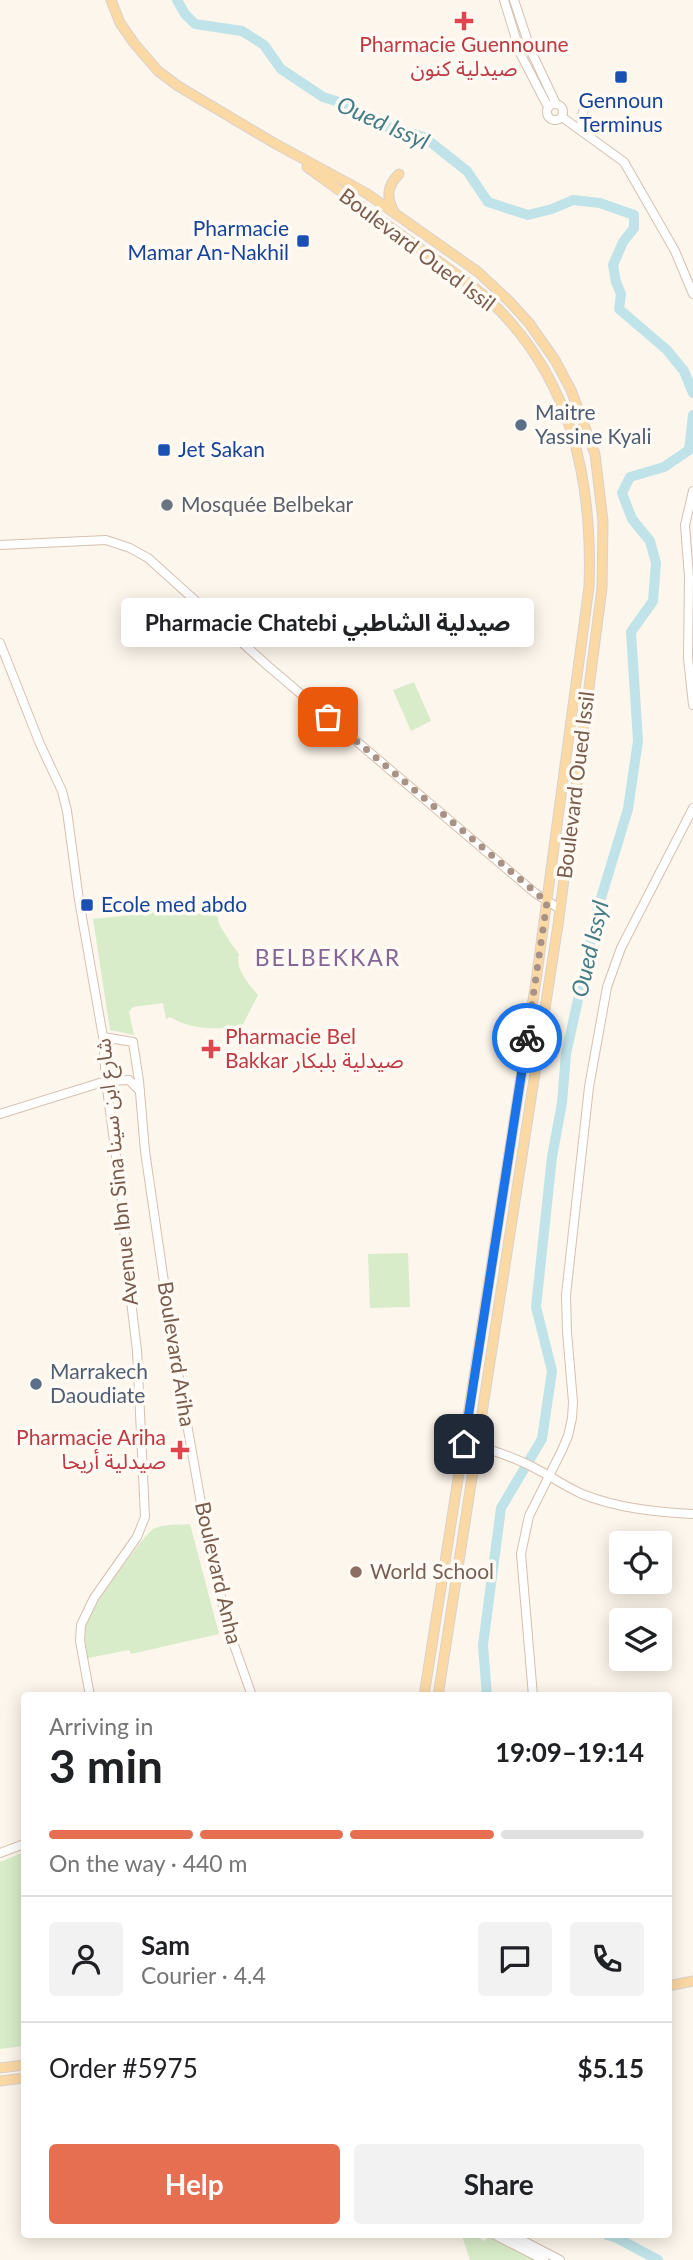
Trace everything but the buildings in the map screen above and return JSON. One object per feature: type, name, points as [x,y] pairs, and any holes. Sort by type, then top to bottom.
[{"type":"main road","name":"Boulevard Oued Issil","points":[[111,0],[120,23],[158,71],[213,108],[366,193],[478,272],[509,301],[555,360],[571,390],[595,454],[603,521],[602,588],[560,909],[439,1692]]},
{"type":"main road","name":"Boulevard Oued Issil","points":[[274,143],[453,271],[508,321],[540,363],[568,417],[585,484],[590,549],[589,587],[547,902],[425,1692]]},
{"type":"main road","points":[[394,214],[388,192],[392,182],[400,174]]},
{"type":"main road","points":[[672,1985],[693,1981]]},
{"type":"main road","points":[[0,2068],[21,2065]]},
{"type":"main road","points":[[0,2081],[21,2078]]},
{"type":"street","points":[[504,0],[522,55],[552,106],[563,109],[562,117]]},
{"type":"street","points":[[514,0],[552,106]]},
{"type":"street","points":[[583,131],[581,120],[586,101]]},
{"type":"street","points":[[552,106],[546,113],[551,120],[562,117]]},
{"type":"street","points":[[562,117],[624,162],[675,251],[693,294]]},
{"type":"street","points":[[693,491],[685,525],[689,577],[688,658],[693,705]]},
{"type":"street","points":[[0,545],[91,539],[118,543],[149,558],[277,674],[547,902],[560,909]]},
{"type":"street","name":"Avenue Ibn Sina شارع ابن سينا","points":[[0,643],[64,797],[103,1037],[137,1351],[145,1517],[137,1537],[94,1598],[81,1625],[80,1641],[89,1692]]},
{"type":"street","points":[[533,1692],[521,1554],[525,1528],[568,1436],[572,1418],[566,1295],[589,1087],[607,987],[621,948],[693,808]]},
{"type":"street","points":[[103,1037],[133,1042],[141,1091]]},
{"type":"street","points":[[122,1079],[132,1071],[136,1061]]},
{"type":"street","points":[[0,1114],[106,1080],[122,1079],[132,1082],[141,1091]]},
{"type":"street","name":"Boulevard Ariha","points":[[141,1091],[145,1151],[174,1351],[192,1449]]},
{"type":"street","points":[[464,1444],[522,1461],[585,1495],[628,1507],[693,1514]]},
{"type":"street","name":"Boulevard Anha","points":[[192,1449],[216,1581],[227,1625],[251,1692]]},
{"type":"street","points":[[0,1853],[21,1845]]},
{"type":"street","points":[[501,2238],[544,2260]]},
{"type":"street","points":[[518,2238],[560,2260]]},
{"type":"green space","points":[[414,682],[431,721],[411,731],[393,690]]},
{"type":"green space","points":[[187,904],[196,914],[211,910],[216,915],[220,926],[239,954],[243,975],[258,995],[242,1026],[205,1028],[170,1017],[166,1019],[163,1003],[133,1007],[129,1012],[134,1035],[110,1030],[93,919],[168,911]]},
{"type":"green space","points":[[408,1253],[410,1307],[370,1308],[368,1254]]},
{"type":"green space","points":[[190,1524],[219,1634],[131,1654],[129,1650],[88,1658],[86,1621],[129,1558],[156,1527]]},
{"type":"green space","points":[[21,1853],[21,2046],[0,2049],[0,1862]]},
{"type":"green space","points":[[463,2238],[479,2238],[484,2241],[490,2238],[534,2260],[470,2260]]},
{"type":"waterway","name":"Oued Issyl","points":[[177,0],[195,24],[242,31],[264,45],[281,69],[323,97],[345,104],[385,126],[424,137],[467,171],[488,202],[528,215],[573,200],[600,203],[634,215],[634,228],[623,242],[613,265],[621,294],[619,309],[667,350],[684,371],[693,393]]},
{"type":"waterway","name":"Oued Issyl","points":[[487,1692],[483,1645],[501,1508],[542,1439],[552,1371],[536,1307],[566,1054],[598,908],[628,809],[638,741],[631,632],[653,601],[656,563],[650,541],[632,519],[622,493],[630,477],[664,467],[689,450],[693,415]]},
{"type":"waterway","name":"Oued Issyl","points":[[617,2238],[658,2260]]},
{"type":"way so far","points":[[328,717],[547,902],[527,1038]]},
{"type":"place","name":"Pharmacie Guennoune صيدلية كنون","points":[[464,21]]},
{"type":"place","name":"Gennoun Terminus","points":[[621,77]]},
{"type":"place","name":"Pharmacie Mamar An-Nakhil","points":[[303,241]]},
{"type":"place","name":"Maitre Yassine Kyali","points":[[521,425]]},
{"type":"place","name":"Jet Sakan","points":[[164,450]]},
{"type":"place","name":"Mosquée Belbekar","points":[[167,505]]},
{"type":"place","name":"Pharmacie Chatebi صيدلية الشاطبي","points":[[328,717]]},
{"type":"place","name":"Ecole med abdo","points":[[87,905]]},
{"type":"place","name":"Pharmacie Bel Bakkar صيدلية بلبكار","points":[[211,1049]]},
{"type":"place","name":"Marrakech Daoudiate","points":[[36,1384]]},
{"type":"place","name":"Pharmacie Ariha صيدلية أريحا","points":[[180,1450]]},
{"type":"place","name":"World School","points":[[356,1572]]},
{"type":"district","name":"BELBEKKAR","points":[[328,958]]},
{"type":"route","points":[[464,1444],[527,1038]]}]
